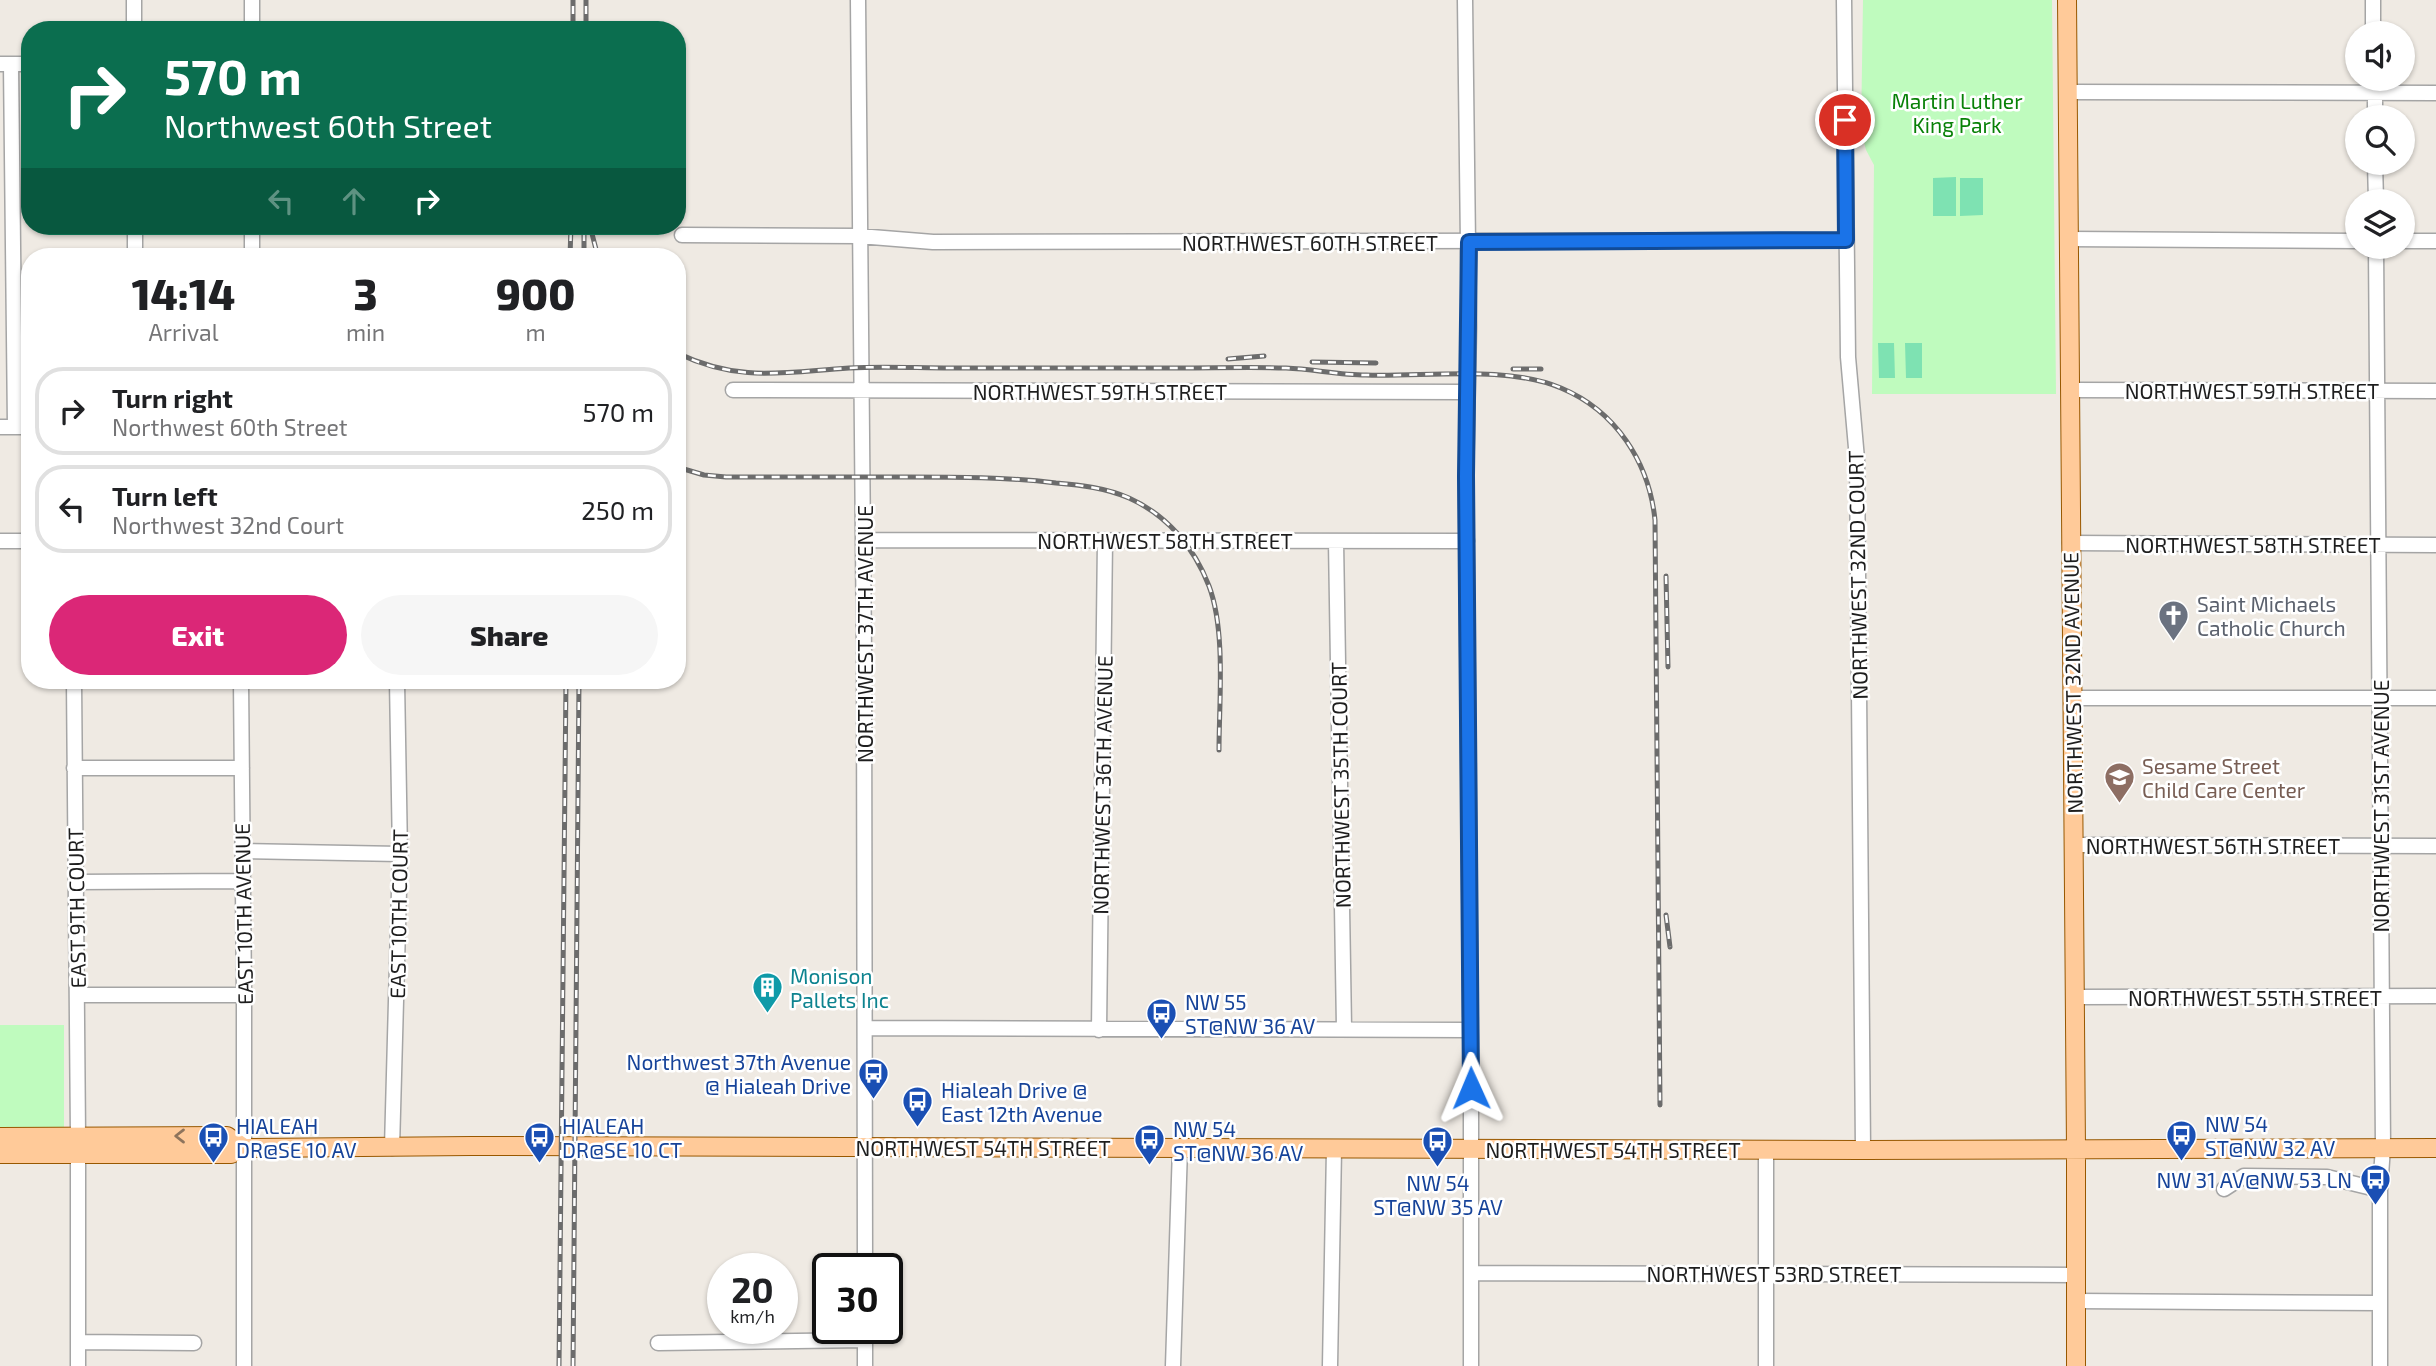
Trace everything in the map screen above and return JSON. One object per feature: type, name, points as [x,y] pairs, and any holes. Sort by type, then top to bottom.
[{"type":"main road","name":"NORTHWEST 32ND AVENUE","points":[[2067,0],[2076,1366]]},
{"type":"main road","name":"NORTHWEST 54TH STREET","points":[[0,1137],[73,1142],[228,1136],[244,1148],[2436,1148]]},
{"type":"main road","name":"NORTHWEST 54TH STREET","points":[[0,1154],[73,1142]]},
{"type":"main road","points":[[0,1147],[49,1147],[73,1142]]},
{"type":"street","points":[[134,0],[134,21]]},
{"type":"street","points":[[252,0],[252,21]]},
{"type":"street","name":"NORTHWEST 37TH AVENUE","points":[[858,0],[866,1028],[865,1253]]},
{"type":"street","points":[[1465,0],[1469,242],[1466,392],[1471,1366]]},
{"type":"street","name":"NORTHWEST 32ND COURT","points":[[1844,0],[1848,358],[1857,459],[1863,1150]]},
{"type":"street","points":[[2373,0],[2374,21]]},
{"type":"street","points":[[6,64],[15,427]]},
{"type":"street","points":[[2068,92],[2345,87]]},
{"type":"street","points":[[2415,91],[2436,93]]},
{"type":"street","name":"NORTHWEST 60TH STREET","points":[[681,235],[859,236],[933,242],[1846,240]]},
{"type":"street","points":[[2067,239],[2345,241]]},
{"type":"street","points":[[2415,241],[2436,241]]},
{"type":"street","name":"NORTHWEST 31ST AVENUE","points":[[2376,259],[2383,1147],[2380,1366]]},
{"type":"street","name":"NORTHWEST 59TH STREET","points":[[733,390],[1466,392]]},
{"type":"street","name":"NORTHWEST 59TH STREET","points":[[2069,390],[2436,391]]},
{"type":"street","name":"NORTHWEST 58TH STREET","points":[[863,540],[1467,541]]},
{"type":"street","name":"NORTHWEST 36TH AVENUE","points":[[1099,1030],[1105,540]]},
{"type":"street","points":[[0,541],[21,541]]},
{"type":"street","name":"NORTHWEST 35TH COURT","points":[[1336,541],[1344,1028]]},
{"type":"street","name":"NORTHWEST 58TH STREET","points":[[2070,543],[2436,545]]},
{"type":"street","name":"EAST 9TH COURT","points":[[74,689],[77,995],[73,1142],[78,1366]]},
{"type":"street","name":"EAST 10TH AVENUE","points":[[241,689],[244,1366]]},
{"type":"street","name":"EAST 10TH COURT","points":[[392,1148],[400,854],[397,689]]},
{"type":"street","points":[[2072,698],[2436,698]]},
{"type":"street","points":[[74,768],[242,768]]},
{"type":"street","name":"NORTHWEST 56TH STREET","points":[[2073,845],[2436,846]]},
{"type":"street","points":[[243,851],[400,854]]},
{"type":"street","points":[[76,882],[243,881]]},
{"type":"street","points":[[77,995],[244,995]]},
{"type":"street","name":"NORTHWEST 55TH STREET","points":[[2075,997],[2436,996]]},
{"type":"street","points":[[866,1028],[1471,1030]]},
{"type":"street","points":[[1173,1366],[1180,1148]]},
{"type":"street","points":[[1330,1366],[1334,1149]]},
{"type":"street","points":[[1766,1149],[1766,1366]]},
{"type":"street","points":[[2224,1189],[2244,1176],[2327,1177],[2381,1190]]},
{"type":"street","name":"NORTHWEST 53RD STREET","points":[[1471,1273],[2076,1275]]},
{"type":"street","points":[[2076,1301],[2380,1303]]},
{"type":"street","points":[[658,1343],[812,1336]]},
{"type":"street","points":[[78,1342],[194,1343]]},
{"type":"street","points":[[865,1344],[865,1366]]},
{"type":"green space","name":"Martin Luther King Park","points":[[1863,0],[2052,0],[2056,394],[1872,394],[1874,165],[1866,150],[1861,130]]},
{"type":"green space","points":[[1956,177],[1956,216],[1933,216],[1933,178]]},
{"type":"green space","points":[[1960,178],[1983,178],[1983,215],[1960,216]]},
{"type":"green space","points":[[1878,343],[1894,343],[1895,378],[1879,378]]},
{"type":"green space","points":[[1905,343],[1922,343],[1922,378],[1906,378]]},
{"type":"green space","points":[[0,1025],[64,1025],[64,1129],[0,1129]]},
{"type":"railway","points":[[573,0],[573,21]]},
{"type":"railway","points":[[586,0],[586,21]]},
{"type":"railway","points":[[570,248],[571,235]]},
{"type":"railway","points":[[584,235],[584,248]]},
{"type":"railway","points":[[592,235],[596,248]]},
{"type":"railway","points":[[1228,359],[1264,356]]},
{"type":"railway","points":[[686,357],[721,369],[762,373],[874,367],[1260,368],[1356,375],[1491,374],[1540,381],[1561,388],[1598,410],[1626,441],[1637,459],[1646,478],[1655,520],[1660,1105]]},
{"type":"railway","points":[[1312,362],[1376,363]]},
{"type":"railway","points":[[1513,369],[1541,369]]},
{"type":"railway","points":[[686,470],[726,477],[1000,478],[1102,489],[1143,505],[1167,523],[1187,545],[1209,586],[1220,645],[1219,750]]},
{"type":"railway","points":[[1666,576],[1668,667]]},
{"type":"railway","points":[[559,1366],[566,689]]},
{"type":"railway","points":[[573,1366],[579,689]]},
{"type":"railway","points":[[1666,915],[1670,947]]},
{"type":"place","name":"Saint Michaels Catholic Church","points":[[2174,642]]},
{"type":"place","name":"Sesame Street Child Care Center","points":[[2119,804]]},
{"type":"place","name":"Monison Pallets Inc","points":[[767,1014]]},
{"type":"place","name":"NW 55 ST@NW 36 AV","points":[[1162,1040]]},
{"type":"place","name":"Northwest 37th Avenue @ Hialeah Drive","points":[[874,1100]]},
{"type":"place","name":"Hialeah Drive @ East 12th Avenue","points":[[918,1128]]},
{"type":"place","name":"NW 54 ST@NW 32 AV","points":[[2182,1162]]},
{"type":"place","name":"HIALEAH DR@SE 10 AV","points":[[213,1164]]},
{"type":"place","name":"HIALEAH DR@SE 10 CT","points":[[539,1164]]},
{"type":"place","name":"NW 54 ST@NW 36 AV","points":[[1150,1167]]},
{"type":"place","name":"NW 54 ST@NW 35 AV","points":[[1438,1169]]},
{"type":"place","name":"NW 31 AV@NW 53 LN","points":[[2375,1206]]},
{"type":"route","points":[[1471,1088],[1466,476],[1469,242],[1846,240],[1845,120]]}]
